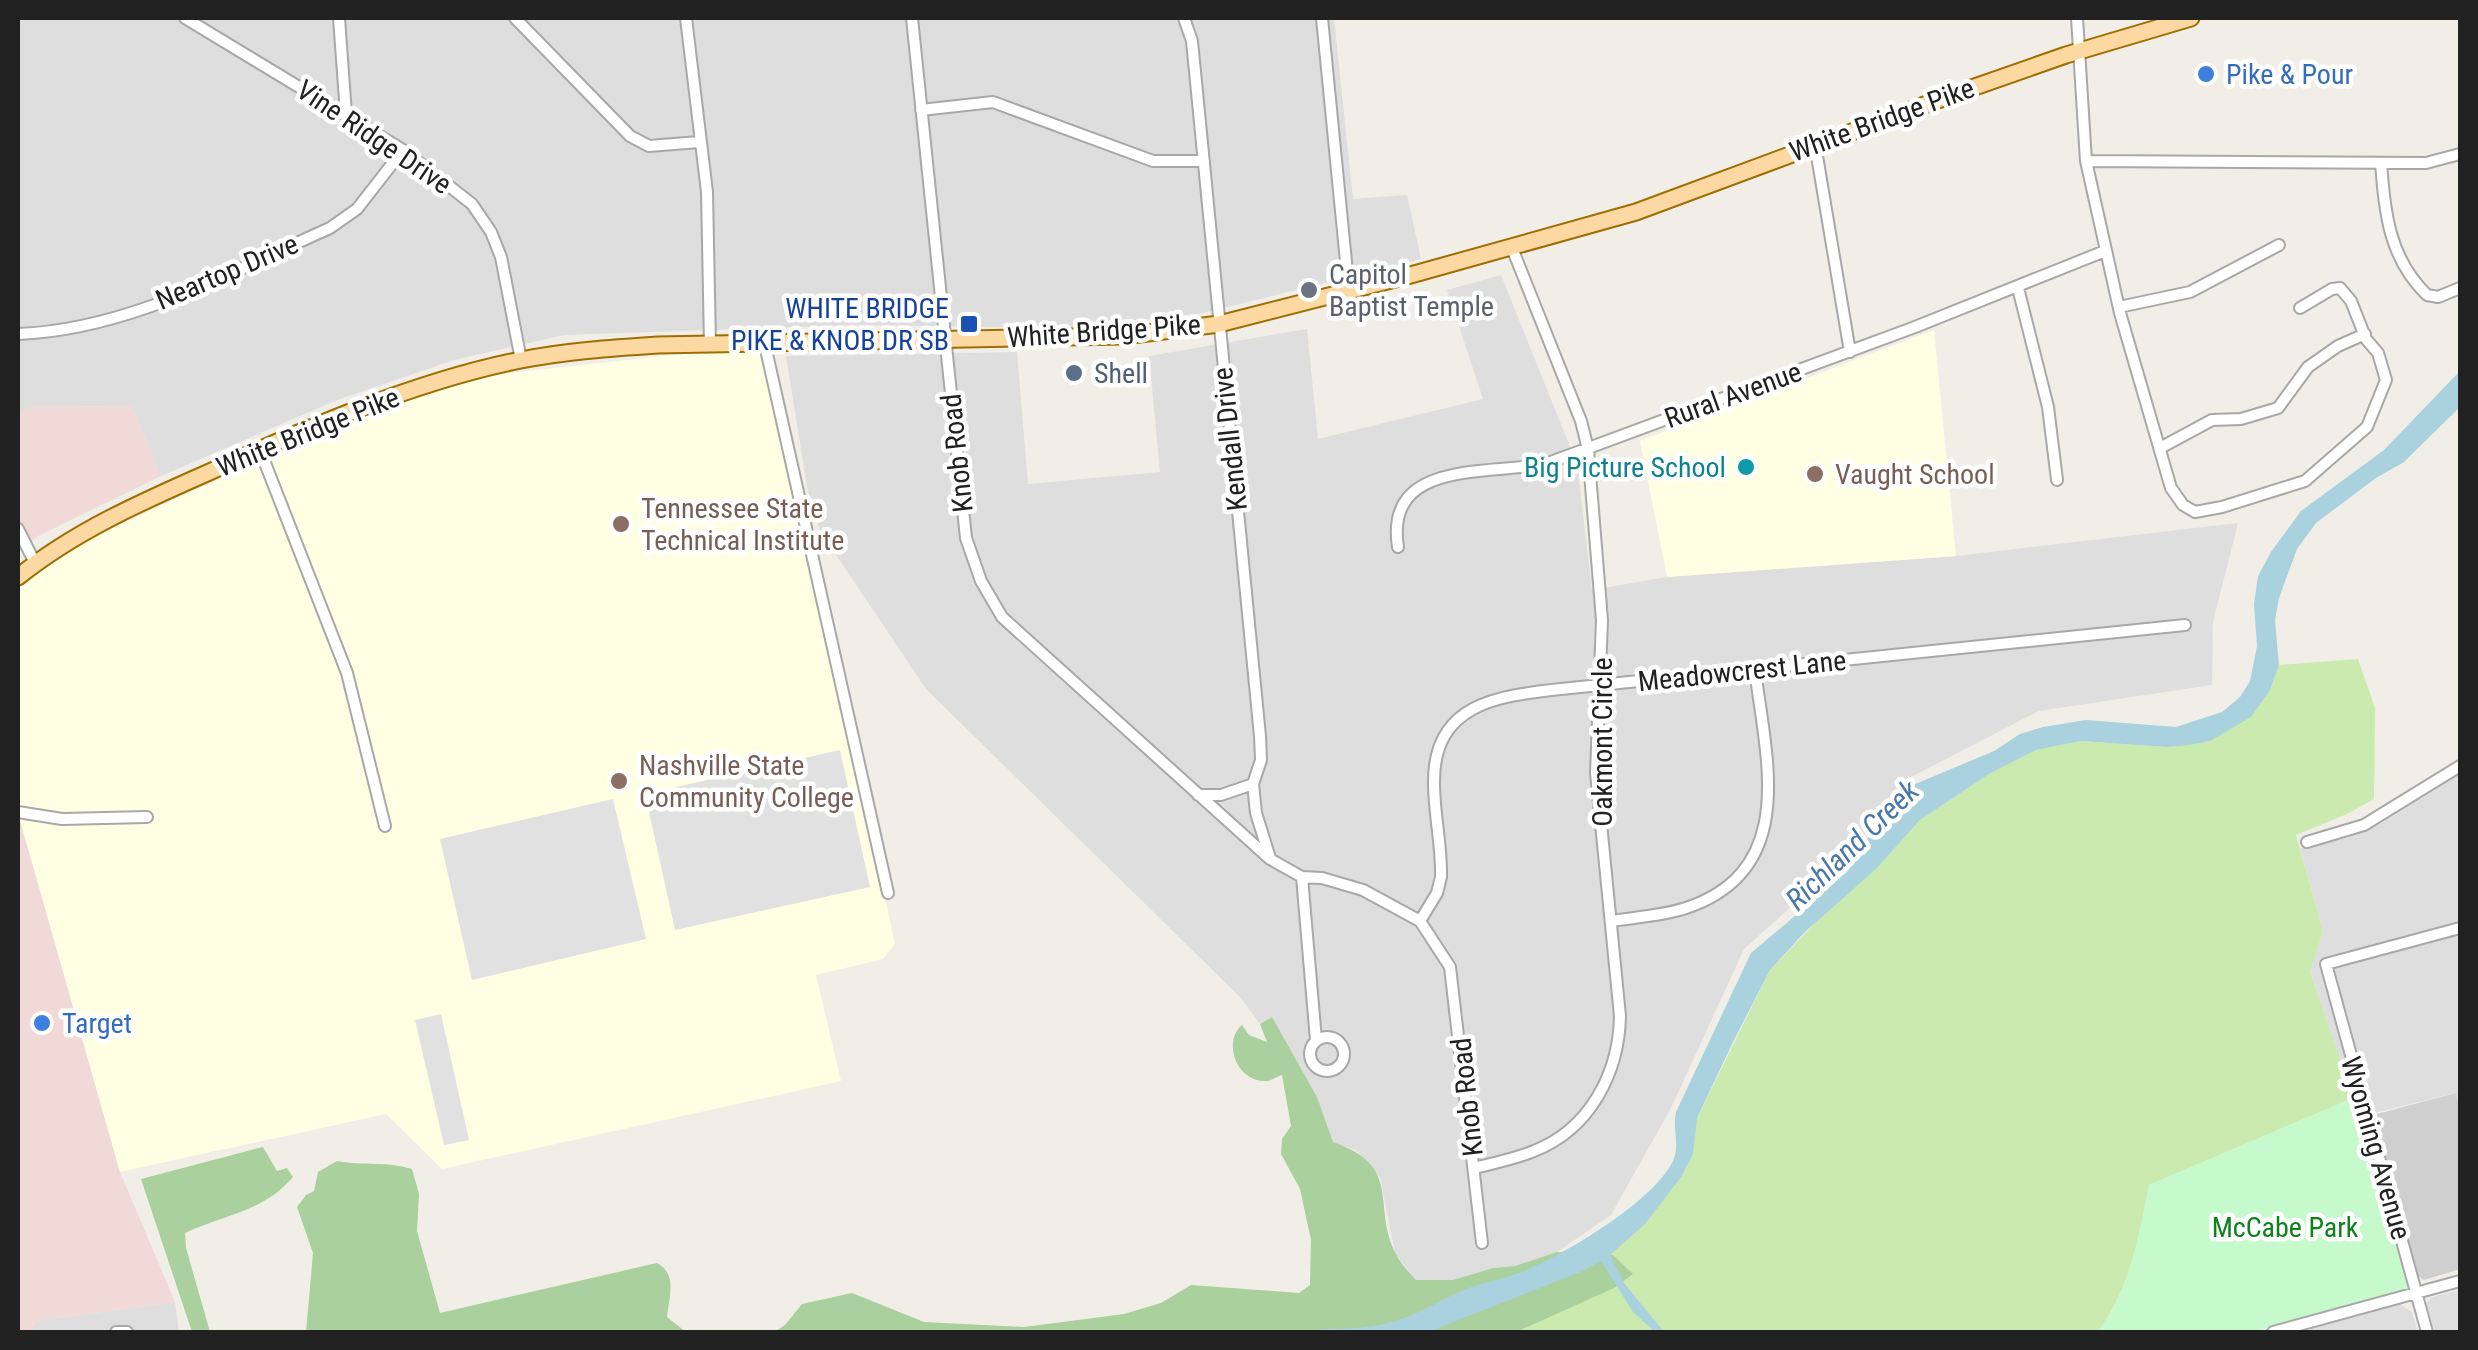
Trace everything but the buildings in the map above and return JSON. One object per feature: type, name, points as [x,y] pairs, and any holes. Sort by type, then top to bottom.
[{"type":"main road","name":"White Bridge Pike","points":[[18,577],[112,516],[260,450],[434,382],[520,360],[582,350],[1124,336],[1219,324],[1636,212],[2081,50],[2191,18]]},
{"type":"street","name":"Vine Ridge Drive","points":[[184,18],[404,150],[472,204],[491,232],[508,280],[520,360]]},
{"type":"street","points":[[339,18],[346,114]]},
{"type":"street","points":[[515,18],[630,136],[649,146],[699,142]]},
{"type":"street","points":[[686,18],[706,192],[710,345]]},
{"type":"street","name":"Knob Road","points":[[912,18],[966,538],[981,580],[1002,618],[1270,859],[1302,877],[1322,878],[1363,890],[1420,921],[1450,968],[1482,1243]]},
{"type":"street","name":"Kendall Drive","points":[[1184,18],[1192,41],[1260,736],[1261,760],[1254,784],[1256,813],[1270,859]]},
{"type":"street","points":[[1322,18],[1349,292]]},
{"type":"street","points":[[2077,18],[2086,161],[2104,251],[2171,488],[2182,505],[2196,512],[2305,480],[2367,428],[2386,380],[2378,354],[2351,301],[2340,288],[2332,289],[2300,308]]},
{"type":"street","points":[[921,110],[993,102],[1153,161],[1204,161]]},
{"type":"street","points":[[1816,144],[1850,352]]},
{"type":"street","name":"Neartop Drive","points":[[18,334],[74,328],[144,307],[330,228],[358,210],[404,150]]},
{"type":"street","points":[[2086,161],[2382,163],[2426,162],[2460,154]]},
{"type":"street","points":[[2382,163],[2385,211],[2398,259],[2427,295],[2438,297],[2460,288]]},
{"type":"street","points":[[2119,310],[2190,292],[2279,245]]},
{"type":"street","name":"Oakmont Circle","points":[[1474,1168],[1535,1151],[1571,1129],[1608,1081],[1619,1044],[1620,1016],[1596,773],[1602,620],[1588,449],[1581,421],[1512,248]]},
{"type":"street","name":"Rural Avenue","points":[[1398,547],[1396,520],[1406,499],[1438,476],[1527,468],[1588,449],[2018,288],[2104,251]]},
{"type":"street","points":[[2018,288],[2048,406],[2057,480]]},
{"type":"street","points":[[2160,448],[2212,420],[2242,419],[2278,408],[2308,367],[2338,346],[2365,334]]},
{"type":"street","points":[[765,345],[888,893]]},
{"type":"street","points":[[260,450],[347,673],[384,826]]},
{"type":"street","points":[[18,529],[35,563]]},
{"type":"street","name":"Meadowcrest Lane","points":[[1420,921],[1438,893],[1441,877],[1434,781],[1441,739],[1465,712],[1486,701],[1512,695],[2185,625]]},
{"type":"street","points":[[1610,921],[1691,906],[1723,888],[1760,844],[1768,822],[1768,782],[1755,670]]},
{"type":"street","points":[[2307,842],[2364,825],[2460,766]]},
{"type":"street","points":[[1197,795],[1221,795],[1254,784]]},
{"type":"street","points":[[18,812],[62,819],[147,817]]},
{"type":"street","points":[[1302,877],[1316,1040]]},
{"type":"street","name":"Wyoming Avenue","points":[[2427,1332],[2326,964],[2460,928]]},
{"type":"street","points":[[2273,1332],[2460,1281]]},
{"type":"street","points":[[116,1332],[127,1332]]},
{"type":"shaded area","points":[[18,18],[1334,18],[1353,199],[1407,195],[1421,259],[1203,313],[1074,328],[860,325],[564,335],[454,360],[337,400],[161,476],[132,406],[31,407],[18,414]]},
{"type":"shaded area","points":[[1501,275],[1577,464],[1592,590],[1667,577],[1956,556],[2238,523],[2213,622],[2212,685],[2039,711],[1911,777],[1849,855],[1744,949],[1671,1108],[1611,1215],[1557,1252],[1515,1266],[1453,1280],[1416,1280],[1395,1253],[1380,1177],[1356,1150],[1333,1142],[1317,1097],[1271,1018],[1260,1024],[1240,997],[926,689],[820,531],[807,487],[786,356],[1017,352],[1028,484],[1160,472],[1149,356],[1307,329],[1318,439],[1483,399],[1447,290]]},
{"type":"shaded area","points":[[1934,330],[1956,556],[1667,577],[1640,441]]},
{"type":"shaded area","points":[[765,345],[895,944],[883,959],[816,975],[841,1081],[442,1169],[386,1114],[120,1172],[18,813],[18,579],[35,563],[434,381]]},
{"type":"shaded area","points":[[132,406],[161,476],[38,536],[18,552],[18,414],[31,407]]},
{"type":"shaded area","points":[[840,750],[870,887],[675,930],[645,794]]},
{"type":"shaded area","points":[[2460,774],[2460,1113],[2455,1093],[2358,1117],[2310,970],[2323,931],[2300,848],[2348,838],[2382,823]]},
{"type":"shaded area","points":[[613,799],[646,939],[472,980],[440,839]]},
{"type":"shaded area","points":[[18,813],[120,1172],[175,1302],[36,1321],[32,1332],[18,1332]]},
{"type":"shaded area","points":[[441,1014],[469,1140],[444,1145],[415,1020]]},
{"type":"shaded area","points":[[2456,1093],[2460,1113],[2460,1269],[2424,1280],[2418,1276],[2373,1115]]},
{"type":"shaded area","points":[[2460,1290],[2460,1332],[2435,1332],[2426,1303],[2432,1297]]},
{"type":"shaded area","points":[[175,1302],[179,1332],[32,1332],[35,1321]]},
{"type":"shaded area","points":[[2400,1304],[2412,1312],[2418,1332],[2297,1332]]},
{"type":"green space","points":[[2358,659],[2375,708],[2374,799],[2296,835],[2323,931],[2310,971],[2353,1098],[2149,1185],[2126,1280],[2098,1332],[1428,1332],[1645,1224],[1770,970],[1825,913],[1876,869],[1920,820],[1989,774],[2036,750],[2081,741],[2166,747],[2270,690],[2279,665]]},
{"type":"green space","points":[[1272,1017],[1317,1097],[1333,1142],[1355,1152],[1378,1175],[1389,1236],[1398,1257],[1416,1280],[1453,1280],[1557,1252],[1613,1255],[1633,1274],[1614,1288],[1516,1332],[774,1332],[802,1304],[852,1293],[924,1322],[1024,1327],[1124,1314],[1161,1303],[1191,1285],[1299,1293],[1310,1285],[1311,1240],[1300,1189],[1281,1154],[1282,1139],[1291,1126],[1282,1075],[1267,1081],[1255,1080],[1240,1068],[1233,1050],[1236,1032],[1242,1025],[1249,1035],[1267,1042],[1260,1024]]},
{"type":"green space","name":"McCabe Park","points":[[2353,1098],[2409,1288],[2252,1332],[2098,1332],[2126,1279],[2149,1185]]},
{"type":"green space","points":[[263,1147],[277,1171],[287,1168],[293,1177],[256,1205],[185,1233],[210,1332],[192,1332],[141,1179]]},
{"type":"green space","points":[[337,1161],[412,1169],[419,1194],[417,1231],[440,1313],[657,1263],[670,1280],[667,1317],[686,1332],[306,1332],[313,1253],[297,1207],[314,1191],[318,1172]]},
{"type":"water","points":[[2460,371],[2460,407],[2404,462],[2316,523],[2297,549],[2275,620],[2279,665],[2270,690],[2251,717],[2210,741],[2166,747],[2081,741],[2036,750],[1989,774],[1920,820],[1876,869],[1805,932],[1770,970],[1697,1118],[1693,1154],[1681,1177],[1645,1224],[1610,1255],[1624,1283],[1664,1332],[1655,1332],[1633,1312],[1601,1261],[1428,1332],[1293,1332],[1373,1326],[1404,1318],[1468,1288],[1537,1265],[1580,1242],[1645,1195],[1672,1163],[1676,1151],[1676,1112],[1751,953],[1847,872],[1878,821],[1913,785],[2043,727],[2086,720],[2176,727],[2222,712],[2240,697],[2250,681],[2257,646],[2254,604],[2258,576],[2271,552],[2301,511],[2384,450]]},
{"type":"place","name":"Pike & Pour","points":[[2206,74]]},
{"type":"place","name":"Capitol Baptist Temple","points":[[1309,290]]},
{"type":"place","name":"WHITE BRIDGE PIKE & KNOB DR SB","points":[[969,324]]},
{"type":"place","name":"Shell","points":[[1074,373]]},
{"type":"place","name":"Big Picture School","points":[[1746,467]]},
{"type":"place","name":"Vaught School","points":[[1815,474]]},
{"type":"place","name":"Tennessee State Technical Institute","points":[[621,524]]},
{"type":"place","name":"Nashville State Community College","points":[[619,781]]},
{"type":"place","name":"Target","points":[[42,1023]]},
{"type":"water label","name":"Richland Creek","points":[[1852,845]]}]
